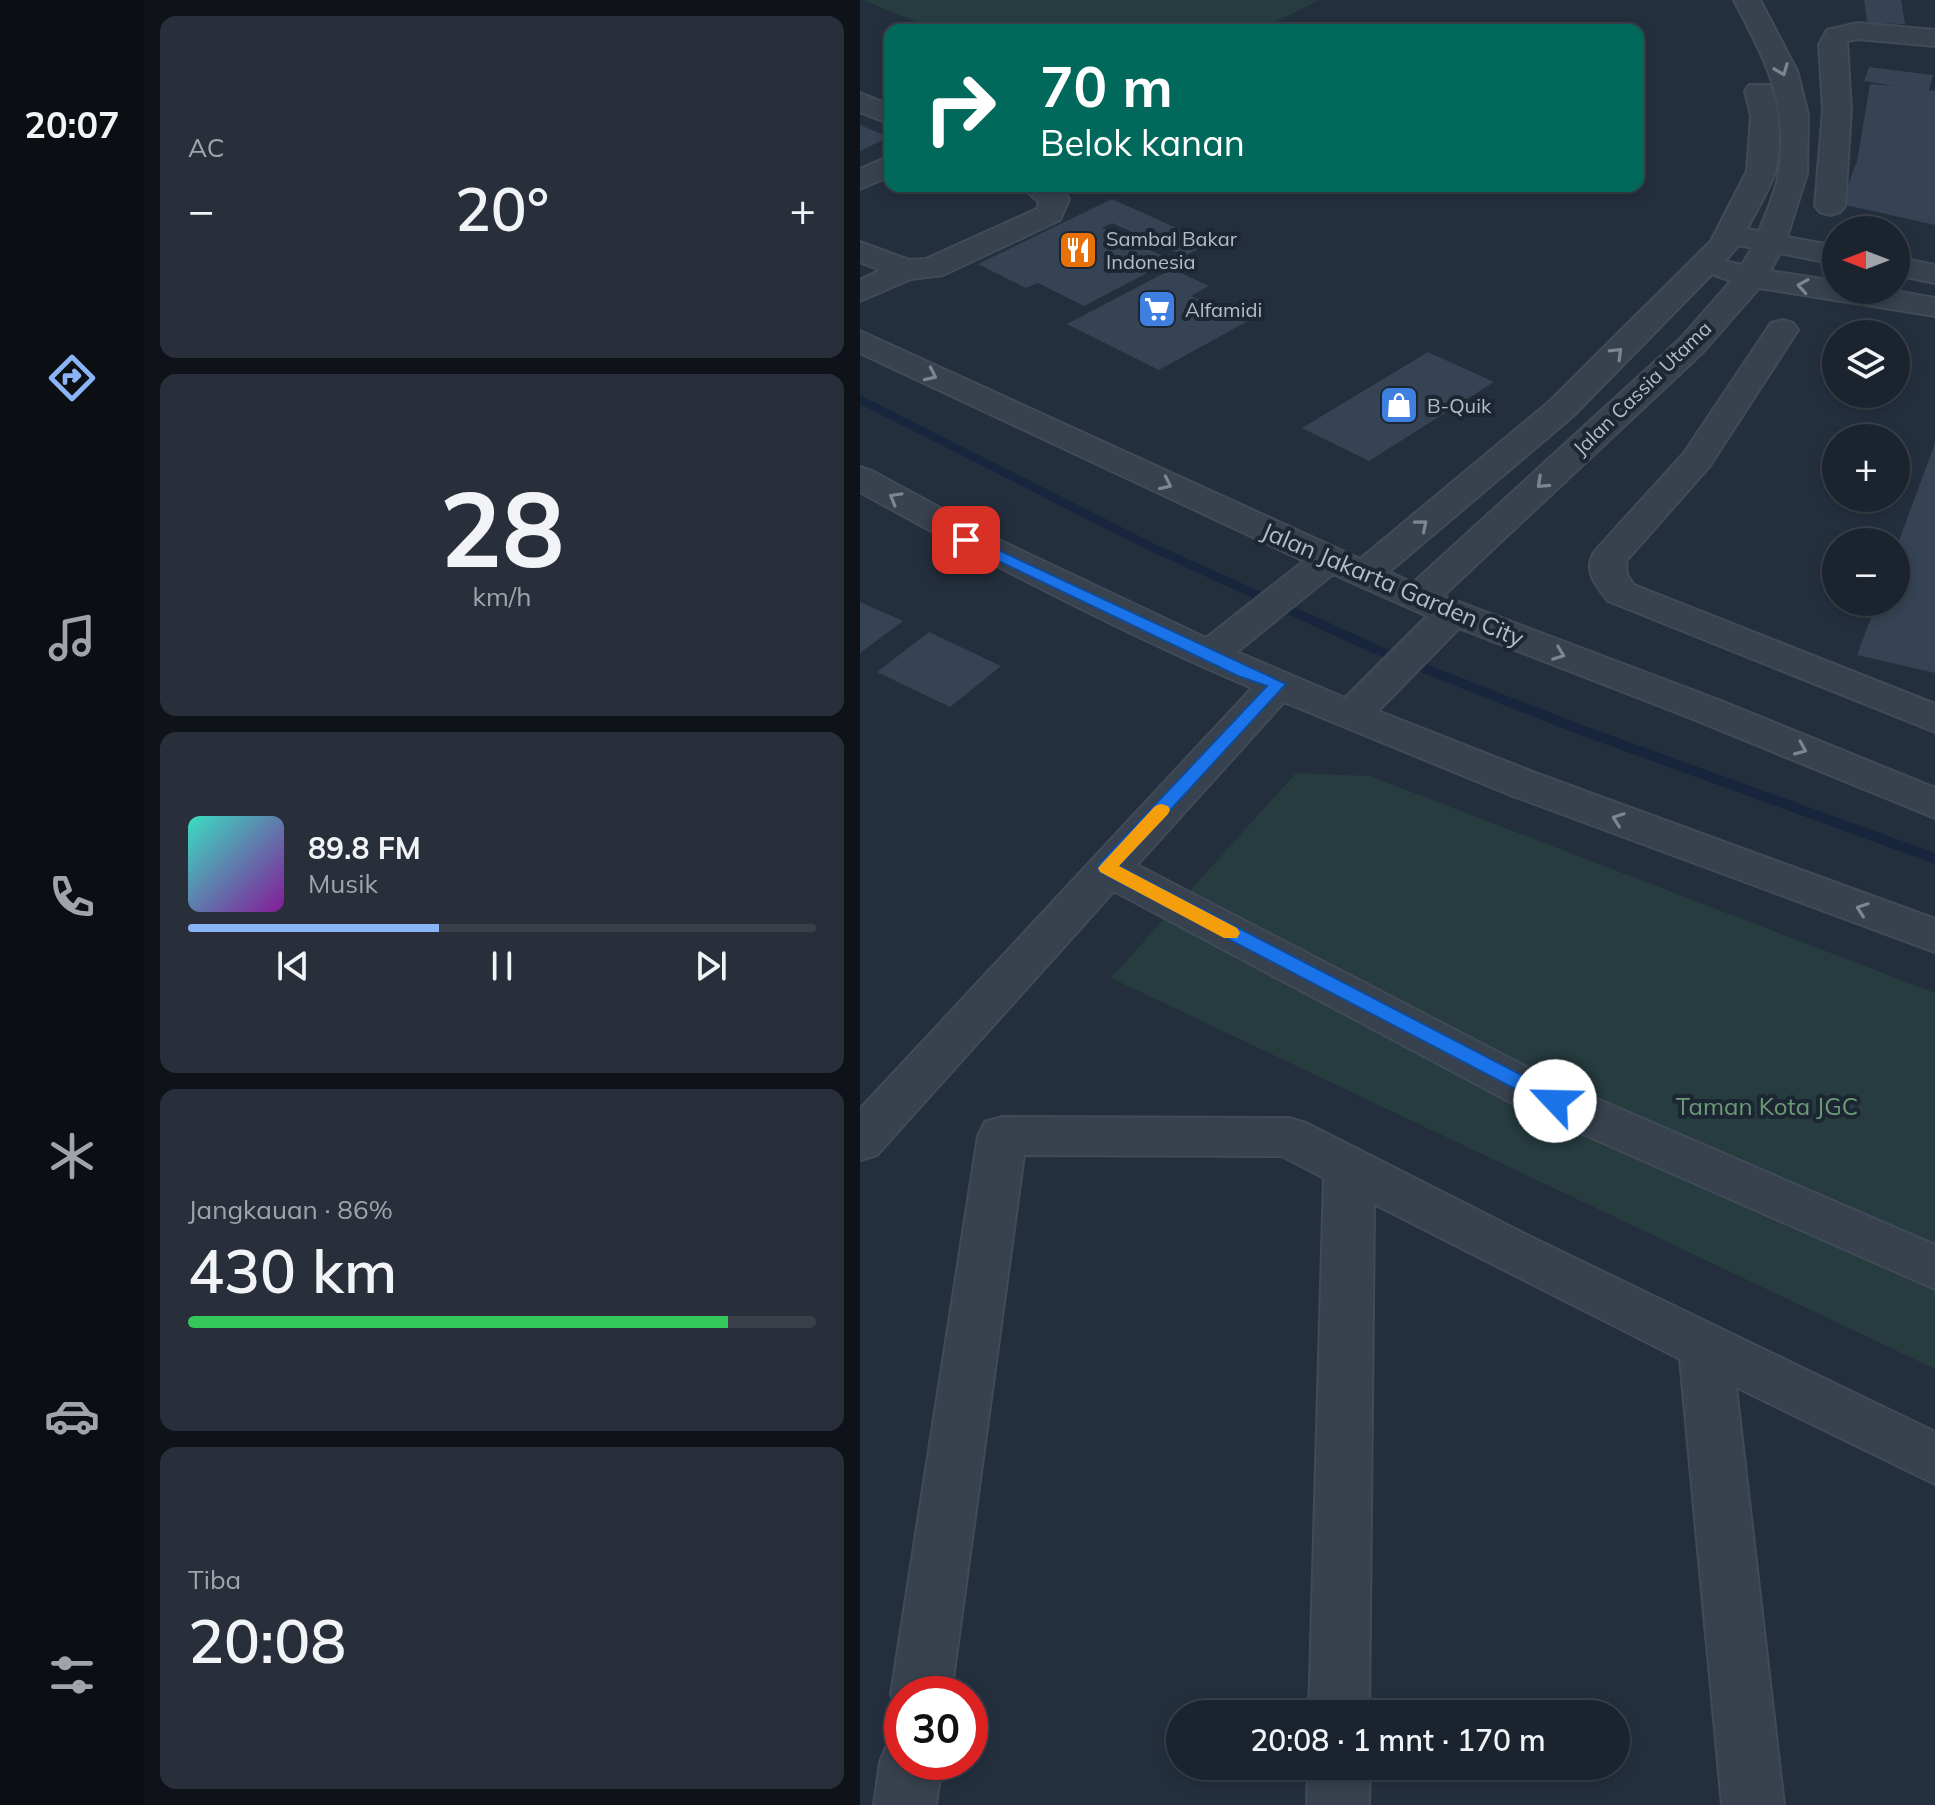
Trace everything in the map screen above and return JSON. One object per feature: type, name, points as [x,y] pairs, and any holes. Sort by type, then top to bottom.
[{"type":"street","name":"Jalan Cassia Utama","points":[[1363,575],[1561,409],[1707,266],[1731,234],[1761,171],[1765,116],[1753,67],[1717,0]]},
{"type":"street","name":"Jalan Cassia Utama","points":[[1352,714],[1423,643],[1434,606],[1692,345],[1751,277],[1770,244],[1793,174],[1794,115],[1784,71],[1747,0]]},
{"type":"street","points":[[1830,206],[1837,110],[1832,45],[1836,35],[1858,31],[1935,38]]},
{"type":"street","points":[[860,101],[884,113]]},
{"type":"street","points":[[860,180],[884,168]]},
{"type":"street","points":[[860,292],[905,270],[932,268],[1050,214],[1054,199],[1048,192]]},
{"type":"street","points":[[1731,234],[1822,253]]},
{"type":"street","points":[[860,251],[905,270]]},
{"type":"street","points":[[1707,266],[1751,277],[1935,307]]},
{"type":"street","points":[[1910,269],[1935,274]]},
{"type":"street","points":[[1782,330],[1697,460],[1608,559],[1608,576],[1621,593],[1935,719]]},
{"type":"street","name":"Jalan Jakarta Garden City","points":[[860,341],[1328,560],[1434,606],[1702,708],[1935,804]]},
{"type":"street","points":[[860,478],[966,540],[1209,655],[1469,765],[1935,936]]},
{"type":"street","points":[[1209,655],[1328,560]]},
{"type":"street","points":[[860,1141],[1278,684]]},
{"type":"street","points":[[1107,868],[1527,1089],[1935,1268]]},
{"type":"street","points":[[924,1676],[1002,1136],[1289,1137],[1935,1459]]},
{"type":"street","points":[[1339,1700],[1349,1169]]},
{"type":"street","points":[[1705,1346],[1753,1805]]},
{"type":"street","points":[[905,1805],[908,1780]]},
{"type":"street","points":[[1338,1805],[1339,1780]]},
{"type":"green space","points":[[863,0],[1319,0],[1271,24],[921,24]]},
{"type":"green space","name":"Taman Kota JGC","points":[[1296,773],[1370,776],[1935,993],[1935,1369],[1111,978]]},
{"type":"building","points":[[1864,0],[1901,0],[1905,24],[1867,23]]},
{"type":"building","points":[[1869,67],[1933,75],[1929,90],[1935,91],[1935,225],[1910,219],[1910,216],[1895,216],[1841,204],[1857,161],[1870,84],[1895,86],[1864,81]]},
{"type":"building","points":[[860,125],[884,135],[884,139],[860,151]]},
{"type":"building","name":"Sambal Bakar Indonesia","points":[[1112,199],[1210,243],[1185,256],[1112,223],[1102,228],[1172,260],[1084,306],[1038,283],[1026,288],[978,264]]},
{"type":"building","name":"Alfamidi","points":[[1172,269],[1209,286],[1191,296],[1246,322],[1159,370],[1067,324]]},
{"type":"building","name":"B-Quik","points":[[1428,352],[1494,382],[1369,461],[1302,428]]},
{"type":"building","points":[[1935,443],[1935,673],[1857,655],[1872,616],[1910,616],[1910,528],[1904,528]]},
{"type":"building","points":[[860,602],[903,621],[860,653]]},
{"type":"building","points":[[929,632],[1001,666],[950,707],[877,672]]},
{"type":"waterway","points":[[860,399],[1151,546],[1373,648],[1569,726],[1935,859]]},
{"type":"slow traffic","points":[[1161,810],[1107,868],[1231,933]]},
{"type":"place","name":"Sambal Bakar Indonesia","points":[[1078,250]]},
{"type":"place","name":"Alfamidi","points":[[1157,309]]},
{"type":"place","name":"B-Quik","points":[[1399,405]]},
{"type":"route","points":[[966,540],[1244,672],[1278,684],[1107,868],[1555,1101]]}]
